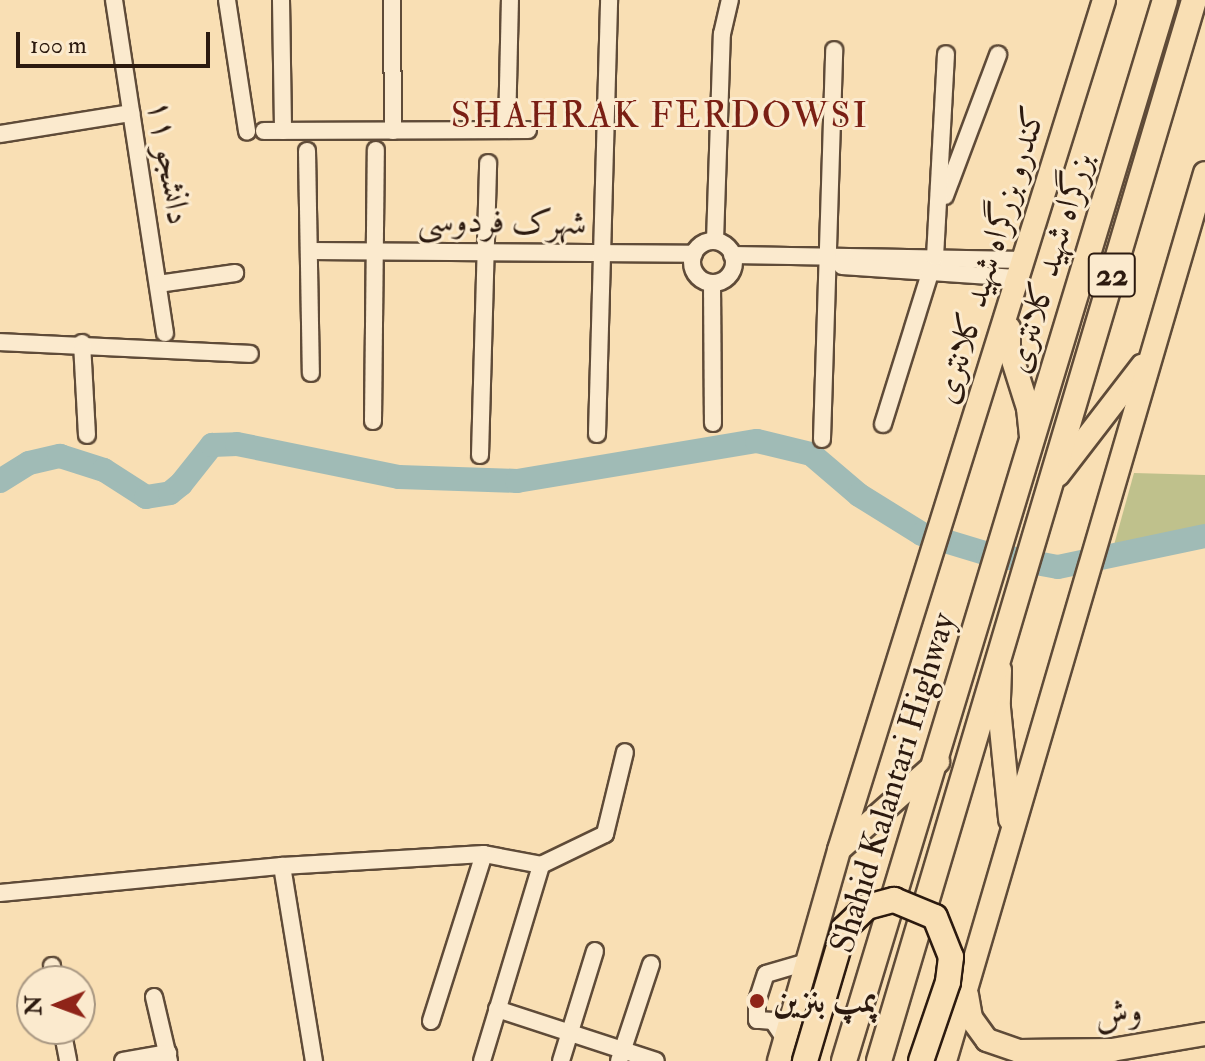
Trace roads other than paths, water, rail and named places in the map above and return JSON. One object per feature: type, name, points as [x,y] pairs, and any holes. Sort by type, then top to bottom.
[{"type":"highway","name":"بزرگراه شهید کلانتری","points":[[992,570],[1165,0]]},
{"type":"highway","name":"بزرگراه شهید کلانتری","points":[[1021,579],[1194,0]]},
{"type":"highway","name":"Shahid Kalantari Highway","points":[[844,1061],[939,762],[992,570]]},
{"type":"highway","name":"Shahid Kalantari Highway","points":[[879,1061],[1021,579]]},
{"type":"highway","points":[[805,1061],[844,929],[867,907],[894,900],[935,917],[951,957],[948,982],[921,1061]]},
{"type":"main road","name":"کندرو بزرگراه شهید کلانتری","points":[[779,1061],[839,850],[939,539],[1104,0]]},
{"type":"main road","points":[[945,1061],[1205,173]]},
{"type":"main road","points":[[1010,307],[1009,348],[1028,408],[1031,440]]},
{"type":"main road","points":[[1046,493],[1074,448],[1125,392],[1154,347]]},
{"type":"main road","points":[[1002,644],[999,708],[1011,836]]},
{"type":"main road","points":[[839,850],[939,762]]},
{"type":"main road","points":[[966,991],[971,1018],[987,1040],[1019,1051],[1113,1050]]},
{"type":"main road","name":"وش","points":[[1042,1061],[1205,1034]]},
{"type":"street","name":"دانشجو ۱۱","points":[[114,0],[165,333]]},
{"type":"street","points":[[227,0],[255,131],[528,130]]},
{"type":"street","points":[[281,0],[283,131]]},
{"type":"street","points":[[392,0],[393,131]]},
{"type":"street","points":[[507,130],[510,0]]},
{"type":"street","points":[[597,434],[609,0]]},
{"type":"street","points":[[730,0],[722,34],[715,241],[732,260],[827,260],[1022,269]]},
{"type":"street","points":[[822,439],[834,50]]},
{"type":"street","points":[[883,424],[933,264],[940,210],[946,54]]},
{"type":"street","points":[[940,210],[998,55]]},
{"type":"street","points":[[0,134],[131,113]]},
{"type":"street","points":[[373,421],[376,150]]},
{"type":"street","points":[[307,151],[311,373]]},
{"type":"street","points":[[480,455],[488,163]]},
{"type":"street","points":[[715,241],[700,246],[693,258],[695,273],[712,283],[725,279],[732,260]]},
{"type":"street","name":"شهرک فردوسی","points":[[310,255],[693,258]]},
{"type":"street","points":[[158,284],[235,273]]},
{"type":"street","points":[[712,283],[713,423]]},
{"type":"street","points":[[0,342],[82,343],[250,354]]},
{"type":"street","points":[[82,343],[87,435]]},
{"type":"street","points":[[0,893],[282,866],[484,854],[541,865],[605,834],[625,752]]},
{"type":"street","points":[[431,1021],[484,854]]},
{"type":"street","points":[[482,1061],[541,865]]},
{"type":"street","points":[[282,866],[314,1061]]},
{"type":"street","points":[[561,1061],[595,951]]},
{"type":"street","points":[[785,1039],[773,1021],[757,1020],[757,1001],[766,974],[807,962]]},
{"type":"street","points":[[621,1056],[651,964]]},
{"type":"street","points":[[123,1061],[168,1057],[154,997]]},
{"type":"street","points":[[497,1009],[569,1033],[621,1056],[656,1061]]},
{"type":"waterway","points":[[0,481],[29,463],[60,456],[104,470],[146,497],[170,493],[212,445],[237,444],[399,477],[517,481],[757,441],[811,454],[859,495],[922,534],[988,554],[1058,567],[1205,536]]},
{"type":"place","name":"پمپ بنزین","points":[[757,1001]]},
{"type":"district","name":"SHAHRAK FERDOWSI","points":[[660,116]]}]
